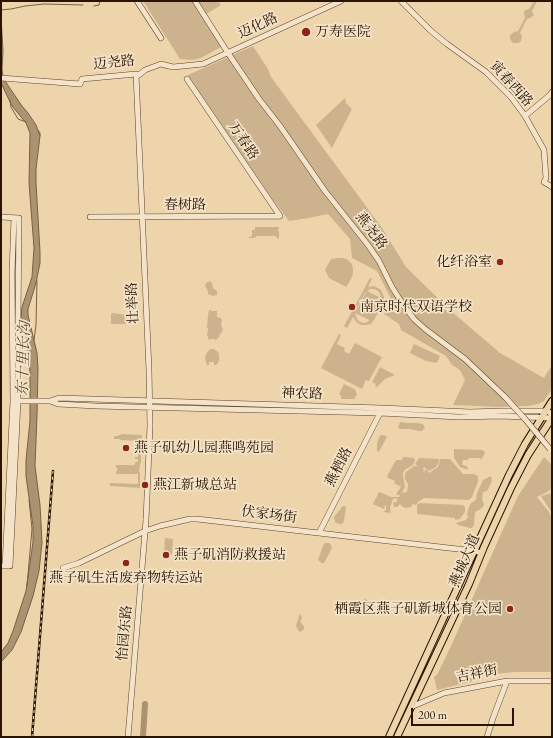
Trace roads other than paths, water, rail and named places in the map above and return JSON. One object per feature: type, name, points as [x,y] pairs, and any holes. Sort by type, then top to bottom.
[{"type":"main road","points":[[551,416],[552,401]]},
{"type":"main road","name":"燕城大道","points":[[389,737],[518,457],[542,418],[551,416]]},
{"type":"main road","name":"燕城大道","points":[[397,737],[469,584],[481,553],[511,488],[551,416]]},
{"type":"street","points":[[137,1],[161,38]]},
{"type":"street","name":"燕尧路","points":[[195,1],[259,99],[280,126],[325,191],[368,245],[379,261],[392,287],[414,319],[465,359],[505,397],[525,418],[551,450]]},
{"type":"street","name":"迈化路","points":[[228,53],[341,1]]},
{"type":"street","name":"寅春西路","points":[[400,1],[431,31],[486,72],[511,97],[525,116],[544,150],[546,178],[544,182],[552,187]]},
{"type":"street","name":"迈尧路","points":[[1,78],[80,84],[82,79],[136,74],[139,75],[145,70],[161,64],[173,67],[203,64],[228,53]]},
{"type":"street","name":"壮举路","points":[[136,74],[150,404],[145,531]]},
{"type":"street","name":"万春路","points":[[187,79],[280,216]]},
{"type":"street","points":[[525,116],[551,95]]},
{"type":"street","name":"春树路","points":[[90,216],[280,216]]},
{"type":"street","points":[[1,217],[16,218],[18,319],[16,401],[3,566]]},
{"type":"street","name":"神农路","points":[[16,401],[50,401],[58,404],[381,408],[470,412],[501,411],[551,416]]},
{"type":"street","name":"神农路","points":[[150,404],[380,413],[459,418],[500,416],[542,418]]},
{"type":"street","name":"燕栖路","points":[[319,533],[380,413]]},
{"type":"street","name":"伏家场街","points":[[63,568],[79,563],[145,531],[160,526],[197,519],[481,553]]},
{"type":"street","name":"怡园东路","points":[[128,737],[145,531]]},
{"type":"street","points":[[487,737],[507,681]]},
{"type":"street","name":"吉祥街","points":[[411,707],[444,693],[507,681],[552,681]]},
{"type":"waterway","points":[[94,6],[99,5],[100,1]]},
{"type":"waterway","points":[[1,10],[44,4],[83,5]]},
{"type":"waterway","name":"东十里长沟","points":[[10,100],[11,107],[18,119],[26,122]]},
{"type":"waterway","name":"东十里长沟","points":[[38,130],[40,136]]},
{"type":"waterway","name":"东十里长沟","points":[[34,340],[36,325],[37,281]]},
{"type":"waterway","name":"东十里长沟","points":[[27,586],[32,529],[29,500]]},
{"type":"waterway","points":[[143,737],[145,704]]},
{"type":"railway","points":[[32,737],[53,471]]},
{"type":"place","name":"万寿医院","points":[[306,32]]},
{"type":"place","name":"化纤浴室","points":[[500,262]]},
{"type":"place","name":"南京时代双语学校","points":[[352,307]]},
{"type":"place","name":"燕子矶幼儿园燕鸣苑园","points":[[126,448]]},
{"type":"place","name":"燕江新城总站","points":[[145,485]]},
{"type":"place","name":"燕子矶消防救援站","points":[[166,555]]},
{"type":"place","name":"燕子矶生活废弃物转运站","points":[[126,563]]},
{"type":"place","name":"栖霞区燕子矶新城体育公园","points":[[510,609]]}]
